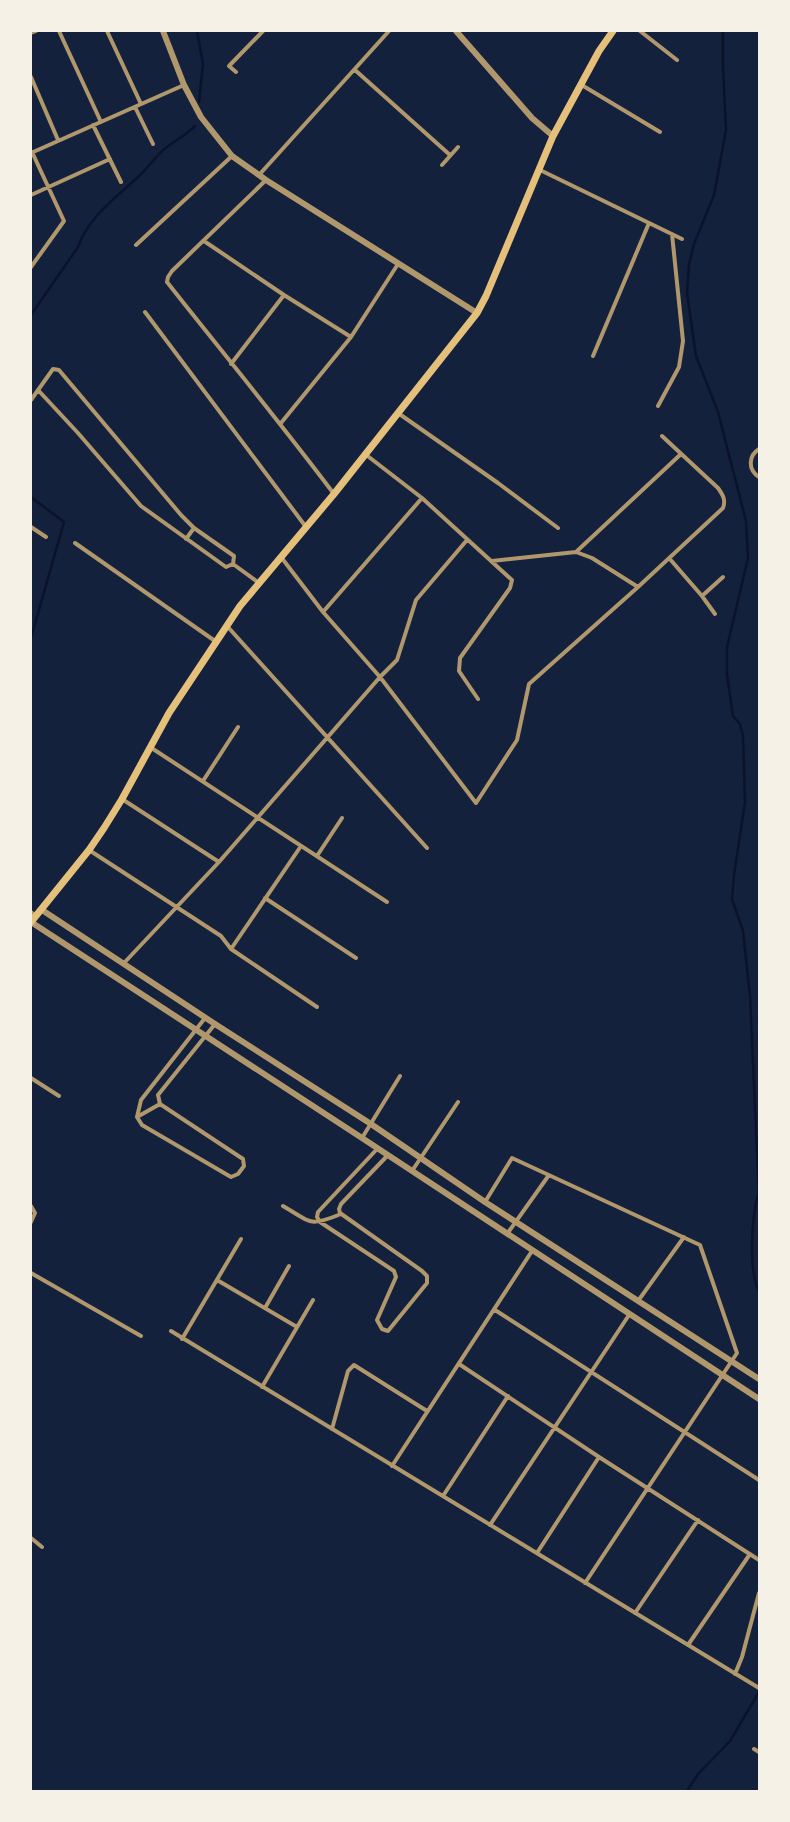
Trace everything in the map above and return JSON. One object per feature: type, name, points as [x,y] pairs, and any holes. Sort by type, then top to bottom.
[{"type":"main road","points":[[31,922],[34,914],[42,910],[104,828],[122,799],[169,713],[216,641],[259,583],[334,494],[477,313],[486,296],[553,136],[580,84],[599,51],[613,31]]},
{"type":"street","points":[[31,33],[36,31]]},
{"type":"street","points":[[59,31],[101,122]]},
{"type":"street","points":[[107,31],[141,104]]},
{"type":"street","points":[[163,31],[184,85],[201,117],[232,156],[266,180],[477,313]]},
{"type":"street","points":[[236,72],[229,66],[263,31]]},
{"type":"street","points":[[259,175],[389,31]]},
{"type":"street","points":[[456,31],[532,118],[553,136]]},
{"type":"street","points":[[640,31],[677,60]]},
{"type":"street","points":[[355,70],[450,155]]},
{"type":"street","points":[[31,77],[33,85],[58,140]]},
{"type":"street","points":[[580,84],[660,132]]},
{"type":"street","points":[[31,267],[64,221],[32,152],[184,85]]},
{"type":"street","points":[[135,107],[153,144]]},
{"type":"street","points":[[93,125],[121,182]]},
{"type":"street","points":[[442,165],[458,147]]},
{"type":"street","points":[[136,245],[232,156]]},
{"type":"street","points":[[31,195],[110,159]]},
{"type":"street","points":[[540,170],[682,239]]},
{"type":"street","points":[[266,180],[227,216],[204,241],[172,271],[168,277],[168,282],[231,364],[281,423],[334,494]]},
{"type":"street","points":[[593,356],[649,223]]},
{"type":"street","points":[[658,406],[679,367],[682,355],[683,341],[672,234]]},
{"type":"street","points":[[204,241],[284,295],[351,337]]},
{"type":"street","points":[[281,423],[351,337],[398,264]]},
{"type":"street","points":[[231,364],[284,295]]},
{"type":"street","points":[[145,312],[306,527]]},
{"type":"street","points":[[31,400],[53,369],[59,370],[181,515],[194,528],[234,556],[233,564]]},
{"type":"street","points":[[38,390],[78,433],[141,506],[226,567],[233,564]]},
{"type":"street","points":[[398,413],[498,483],[558,528]]},
{"type":"street","points":[[281,557],[323,612],[380,677],[476,803],[517,740],[529,684],[638,587],[723,508],[725,503],[724,496],[718,488],[662,436]]},
{"type":"street","points":[[759,449],[752,456],[751,464],[752,470],[759,477]]},
{"type":"street","points":[[365,454],[422,498],[512,580],[510,588],[460,658],[459,671],[478,699]]},
{"type":"street","points":[[576,552],[681,454]]},
{"type":"street","points":[[323,612],[422,498]]},
{"type":"street","points":[[31,527],[46,537]]},
{"type":"street","points":[[186,539],[194,528]]},
{"type":"street","points":[[124,963],[219,862],[380,677],[397,660],[416,600],[467,540]]},
{"type":"street","points":[[75,543],[216,641]]},
{"type":"street","points":[[492,561],[576,552],[592,558],[638,587]]},
{"type":"street","points":[[669,558],[702,596],[715,614]]},
{"type":"street","points":[[233,564],[259,583]]},
{"type":"street","points":[[702,596],[723,577]]},
{"type":"street","points":[[227,626],[427,848]]},
{"type":"street","points":[[203,781],[238,727]]},
{"type":"street","points":[[150,747],[387,902]]},
{"type":"street","points":[[122,799],[219,862]]},
{"type":"street","points":[[317,856],[342,818]]},
{"type":"street","points":[[231,949],[300,846]]},
{"type":"street","points":[[88,850],[178,906],[221,936],[231,949],[317,1007]]},
{"type":"street","points":[[265,898],[356,958]]},
{"type":"street","points":[[42,910],[205,1018],[371,1124],[485,1202],[759,1379]]},
{"type":"street","points":[[31,922],[378,1148],[629,1315],[724,1373],[759,1399]]},
{"type":"street","points":[[136,1117],[141,1100],[205,1018]]},
{"type":"street","points":[[136,1117],[142,1125],[231,1177],[238,1174],[244,1166],[243,1159],[160,1104],[158,1095],[215,1024]]},
{"type":"street","points":[[362,1138],[400,1076]]},
{"type":"street","points":[[31,1078],[59,1096]]},
{"type":"street","points":[[412,1171],[458,1102]]},
{"type":"street","points":[[136,1117],[160,1104]]},
{"type":"street","points":[[378,1148],[318,1212],[317,1218],[320,1222],[394,1271],[396,1277],[377,1320],[382,1329],[388,1331],[427,1283],[427,1276],[341,1214],[339,1209],[341,1204],[388,1155]]},
{"type":"street","points":[[485,1202],[512,1158],[700,1245],[737,1353],[585,1583]]},
{"type":"street","points":[[508,1234],[549,1175]]},
{"type":"street","points":[[31,1206],[35,1213],[31,1222]]},
{"type":"street","points":[[283,1206],[311,1223],[320,1222],[341,1214]]},
{"type":"street","points":[[638,1301],[684,1237]]},
{"type":"street","points":[[182,1338],[241,1239]]},
{"type":"street","points":[[392,1466],[532,1251]]},
{"type":"street","points":[[264,1308],[289,1266]]},
{"type":"street","points":[[31,1273],[141,1336]]},
{"type":"street","points":[[217,1280],[297,1327]]},
{"type":"street","points":[[262,1386],[313,1300]]},
{"type":"street","points":[[495,1310],[759,1480]]},
{"type":"street","points":[[490,1525],[629,1315]]},
{"type":"street","points":[[170,1331],[758,1687]]},
{"type":"street","points":[[459,1364],[599,1457],[759,1560]]},
{"type":"street","points":[[332,1429],[348,1371],[356,1365],[427,1411]]},
{"type":"street","points":[[443,1496],[508,1396]]},
{"type":"street","points":[[537,1553],[599,1457]]},
{"type":"street","points":[[635,1613],[698,1520]]},
{"type":"street","points":[[31,1538],[42,1547]]},
{"type":"street","points":[[688,1645],[750,1554]]},
{"type":"street","points":[[735,1674],[759,1593]]},
{"type":"street","points":[[754,1749],[759,1752]]},
{"type":"waterway","points":[[197,31],[203,64],[199,102]]},
{"type":"waterway","points":[[723,31],[726,130],[714,195],[694,244],[689,265],[687,293],[696,356],[718,412],[746,521],[748,558],[727,647],[727,675],[733,716],[740,724],[743,736],[745,802],[734,875],[732,899],[743,931],[750,996],[759,1197]]},
{"type":"waterway","points":[[31,315],[78,247],[83,236],[96,217],[112,200],[143,172],[164,149],[195,126]]},
{"type":"waterway","points":[[31,497],[64,522],[31,638]]},
{"type":"waterway","points":[[758,1194],[754,1216],[752,1257],[753,1270],[759,1291]]},
{"type":"waterway","points":[[687,1791],[698,1774],[730,1741],[759,1692]]}]
